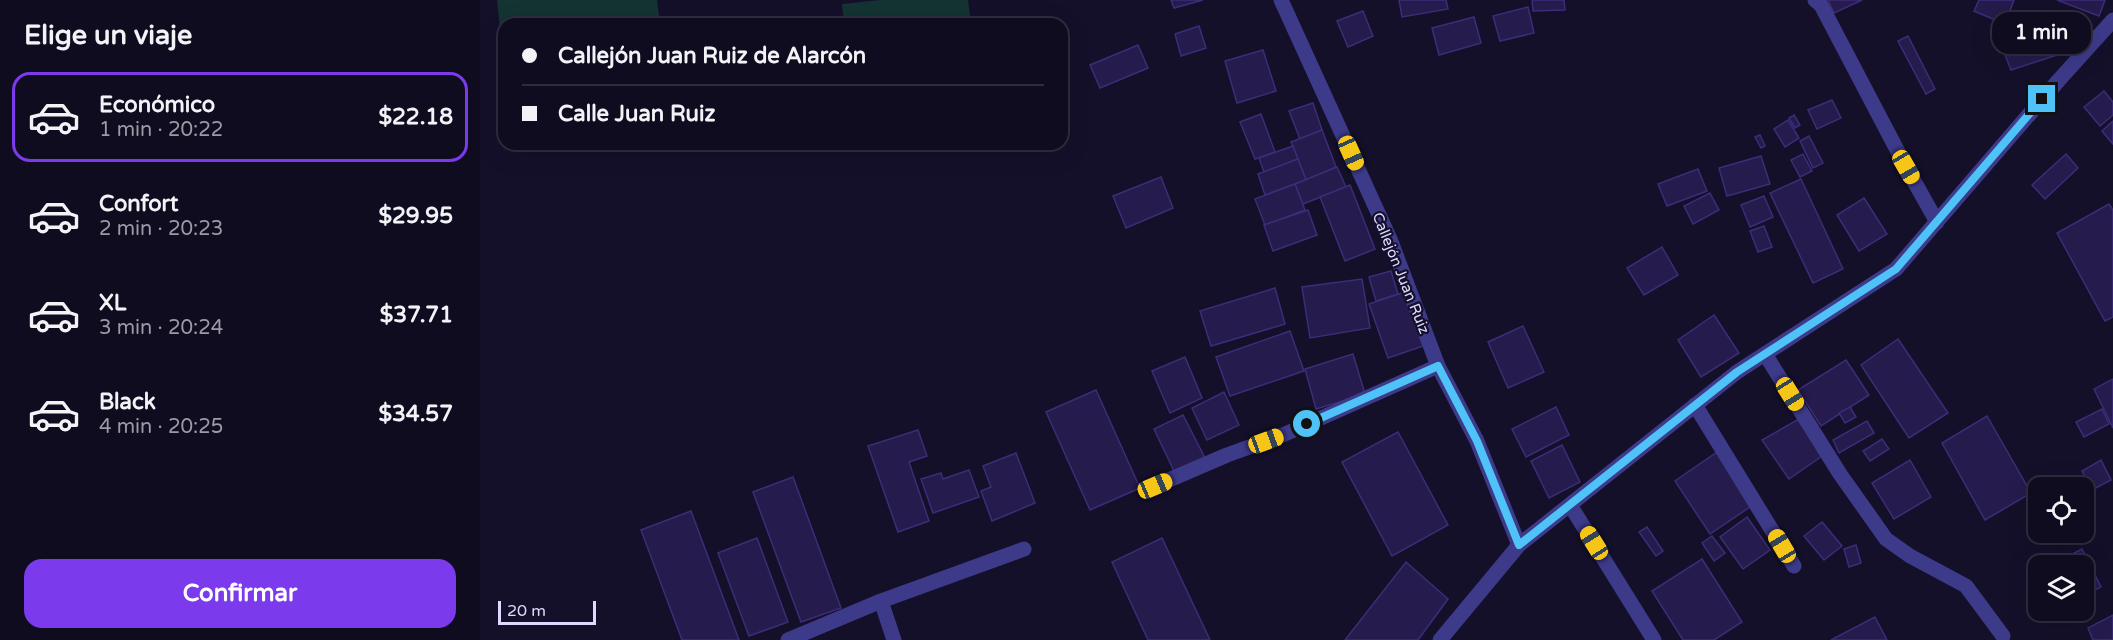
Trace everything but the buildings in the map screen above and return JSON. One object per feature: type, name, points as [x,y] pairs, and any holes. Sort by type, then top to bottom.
[{"type":"street","name":"Callejón Juan Ruiz","points":[[1281,0],[1390,239],[1438,366],[1477,441],[1519,545]]},
{"type":"street","points":[[1815,0],[1821,5],[1937,222]]},
{"type":"street","points":[[1440,640],[1519,545],[1737,372],[1896,269],[2113,20]]},
{"type":"street","points":[[1764,354],[1840,474],[1886,539],[1910,556],[1966,586],[2001,639]]},
{"type":"street","points":[[1155,486],[1227,455],[1285,434],[1438,366]]},
{"type":"street","points":[[1695,405],[1794,566]]},
{"type":"street","points":[[1570,505],[1654,640]]},
{"type":"street","points":[[788,640],[881,601],[1024,549]]},
{"type":"street","points":[[881,601],[894,640]]},
{"type":"green space","points":[[497,0],[657,0],[659,18],[499,18]]},
{"type":"green space","points":[[881,0],[968,0],[970,18],[843,18],[842,4]]},
{"type":"route","points":[[1307,424],[1438,366],[1477,441],[1519,545],[1737,372],[1896,269],[2042,99]]}]
